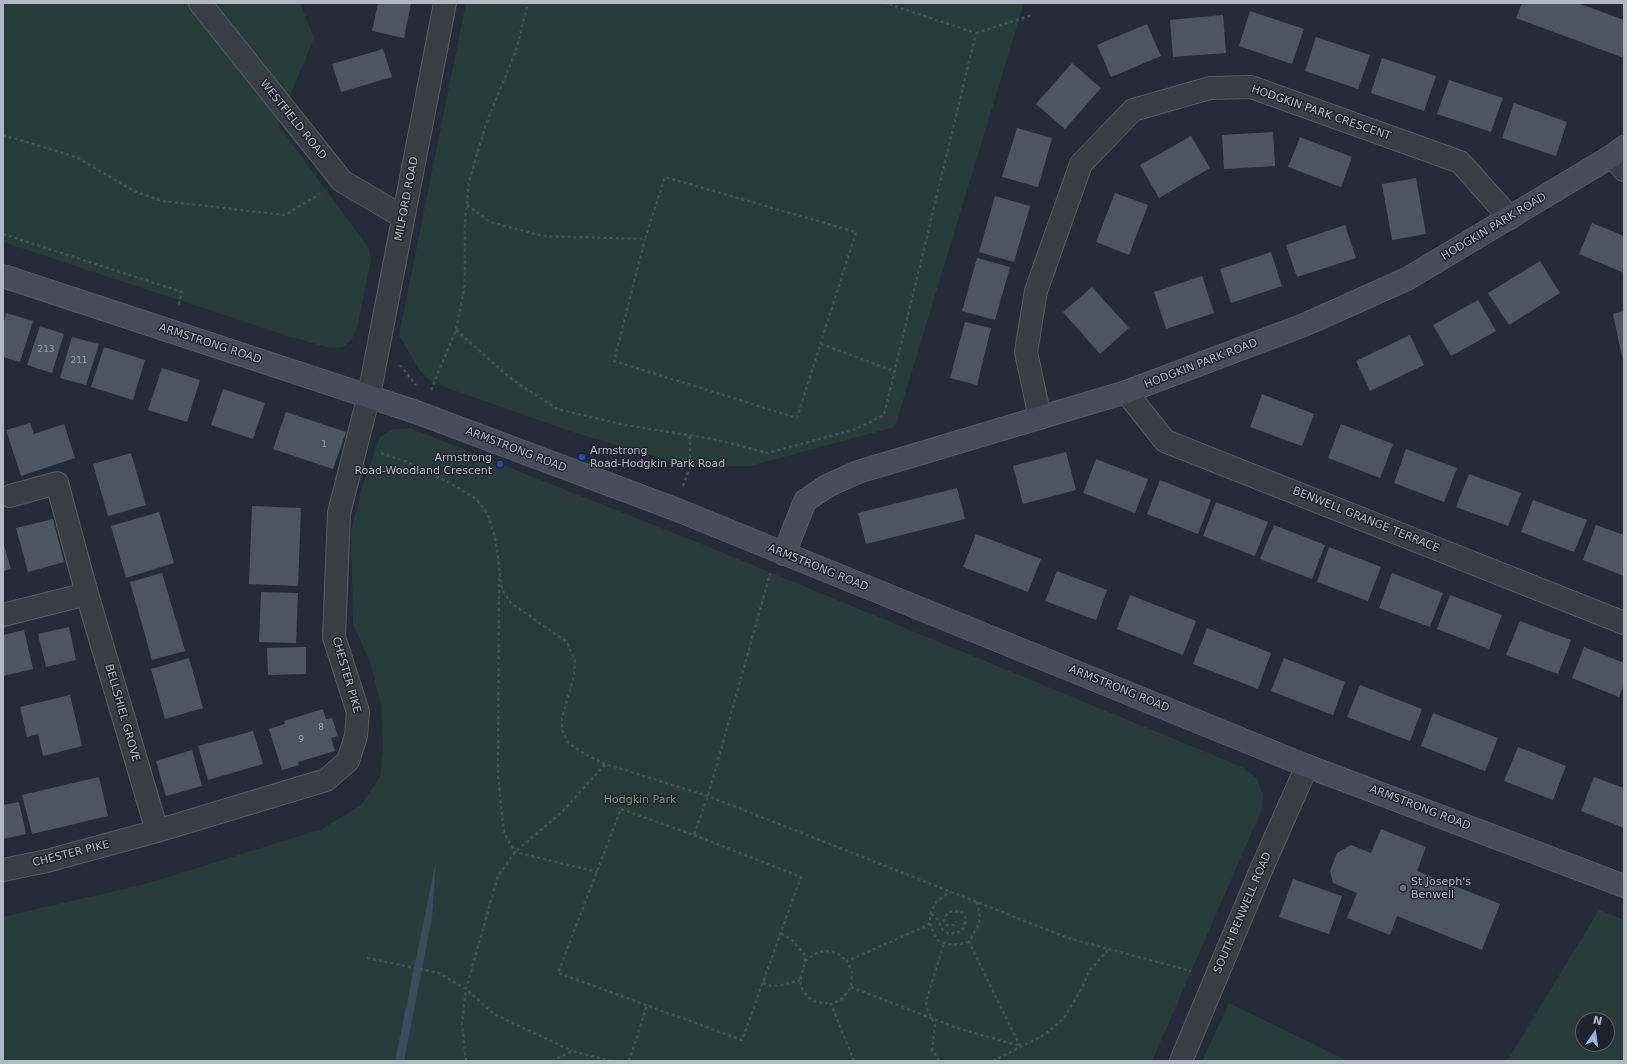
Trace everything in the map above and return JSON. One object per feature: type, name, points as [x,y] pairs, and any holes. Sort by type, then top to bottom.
[{"type":"street","name":"WESTFIELD ROAD","points":[[200,3],[342,182],[403,217]]},
{"type":"street","name":"MILFORD ROAD","points":[[369,395],[445,3]]},
{"type":"street","name":"HODGKIN PARK CRESCENT","points":[[1040,418],[1026,352],[1036,291],[1081,164],[1133,110],[1210,88],[1251,87],[1460,162],[1510,218]]},
{"type":"street","name":"HODGKIN PARK ROAD","points":[[784,554],[806,501],[827,486],[858,472],[1126,392],[1304,325],[1406,280],[1510,218],[1620,158]]},
{"type":"street","name":"ARMSTRONG ROAD","points":[[3,276],[369,395],[675,509],[1307,766],[1624,886]]},
{"type":"street","name":"BENWELL GRANGE TERRACE","points":[[1126,392],[1165,441],[1624,623]]},
{"type":"street","name":"CHESTER PIKE","points":[[3,870],[47,861],[157,831],[326,780],[348,761],[356,736],[358,712],[334,637],[339,513],[369,395]]},
{"type":"street","name":"BELLSHIEL GROVE","points":[[10,496],[57,483],[87,594],[157,831]]},
{"type":"street","points":[[3,615],[87,594]]},
{"type":"street","name":"SOUTH BENWELL ROAD","points":[[1181,1061],[1260,870],[1307,766]]},
{"type":"path","points":[[430,397],[433,383],[456,330],[465,284],[469,181],[484,131],[516,51],[528,3]]},
{"type":"path","points":[[886,3],[976,33],[1032,15]]},
{"type":"path","points":[[456,330],[510,378],[557,409],[625,425],[714,439],[768,453],[856,429],[884,415],[976,33]]},
{"type":"path","points":[[3,135],[76,157],[134,191],[162,201],[285,215],[342,182]]},
{"type":"path","points":[[665,177],[856,232],[797,418],[614,361],[646,239],[665,177]]},
{"type":"path","points":[[467,205],[490,222],[542,236],[646,239]]},
{"type":"path","points":[[3,234],[182,292],[177,311]]},
{"type":"path","points":[[820,344],[894,371]]},
{"type":"path","points":[[675,509],[690,468],[690,436]]},
{"type":"path","points":[[405,461],[448,482],[476,499],[488,514],[496,542],[502,590],[511,603],[566,642],[575,660],[574,676],[562,718],[562,730],[568,743],[605,764],[708,796],[1068,938],[1188,970]]},
{"type":"path","points":[[694,835],[708,796],[771,572],[784,554]]},
{"type":"path","points":[[500,574],[498,594],[498,776],[504,833],[515,852],[597,872]]},
{"type":"path","points":[[466,1061],[462,1022],[466,989],[498,876],[515,852],[562,812],[605,764]]},
{"type":"path","points":[[621,809],[694,835],[801,877],[742,1040],[647,1004],[558,973],[621,809]]},
{"type":"path","points":[[951,891],[937,901],[930,914],[930,923],[934,934],[938,940],[944,943],[953,946],[969,942],[976,931],[980,920],[980,910],[977,902]]},
{"type":"path","points":[[930,914],[937,919],[943,930],[949,934],[962,931],[966,920],[965,915],[960,912],[948,912],[944,920],[946,925],[954,925],[956,921]]},
{"type":"path","points":[[847,961],[930,923]]},
{"type":"path","points":[[781,933],[798,946],[804,954],[805,962],[800,980],[802,988],[808,997],[816,1002],[831,1004],[842,999],[851,987],[852,972],[847,961],[837,953],[829,951],[818,952],[805,962]]},
{"type":"path","points":[[969,942],[1020,1046]]},
{"type":"path","points":[[939,1061],[932,1050],[935,1025],[926,1006],[927,998],[944,943]]},
{"type":"path","points":[[993,1061],[1044,1035],[1063,1019],[1080,992],[1090,970],[1109,950]]},
{"type":"path","points":[[367,958],[439,973],[466,989],[494,1014],[504,1020],[572,1051],[611,1061]]},
{"type":"path","points":[[763,983],[771,986],[782,985],[800,980]]},
{"type":"path","points":[[851,987],[958,1028],[1020,1046]]},
{"type":"path","points":[[629,1061],[647,1004]]},
{"type":"path","points":[[831,1004],[854,1061]]},
{"type":"path","points":[[552,1061],[572,1051]]},
{"type":"green space","points":[[3,3],[300,3],[314,38],[278,125],[368,247],[371,259],[357,329],[351,340],[343,347],[330,348],[288,336],[3,242]]},
{"type":"green space","points":[[466,3],[1024,3],[895,427],[750,466],[690,467],[573,432],[433,383],[420,371],[399,335]]},
{"type":"green space","name":"Hodgkin Park","points":[[410,428],[699,543],[1242,767],[1256,778],[1263,794],[1262,809],[1152,1061],[3,1061],[3,917],[149,883],[322,829],[361,805],[380,777],[383,748],[381,706],[371,665],[353,624],[351,531],[360,494],[380,437],[393,429]]},
{"type":"green space","points":[[1599,910],[1624,920],[1624,1061],[1507,1061]]},
{"type":"green space","points":[[1229,1003],[1348,1061],[1202,1061]]},
{"type":"water","points":[[436,861],[432,918],[404,1061],[395,1061]]},
{"type":"building","points":[[378,3],[411,3],[404,38],[372,31]]},
{"type":"building","points":[[1522,3],[1578,3],[1624,20],[1624,58],[1516,18]]},
{"type":"building","points":[[1250,11],[1304,29],[1292,64],[1239,46]]},
{"type":"building","points":[[1223,15],[1226,53],[1173,57],[1170,20]]},
{"type":"building","points":[[1147,24],[1161,56],[1111,77],[1097,45]]},
{"type":"building","points":[[1316,37],[1370,55],[1358,89],[1305,71]]},
{"type":"building","points":[[383,49],[392,77],[341,92],[332,64]]},
{"type":"building","points":[[1382,58],[1436,76],[1424,111],[1371,93]]},
{"type":"building","points":[[1072,63],[1101,88],[1065,129],[1036,104]]},
{"type":"building","points":[[1449,80],[1503,98],[1491,132],[1437,114]]},
{"type":"building","points":[[1514,103],[1567,122],[1556,156],[1502,138]]},
{"type":"building","points":[[1017,128],[1052,138],[1038,187],[1002,177]]},
{"type":"building","points":[[1273,132],[1275,166],[1224,169],[1222,135]]},
{"type":"building","points":[[1191,136],[1210,168],[1159,198],[1140,165]]},
{"type":"building","points":[[1300,137],[1352,157],[1341,187],[1288,167]]},
{"type":"building","points":[[1416,178],[1426,234],[1392,240],[1382,184]]},
{"type":"building","points":[[1115,193],[1148,205],[1129,255],[1096,242]]},
{"type":"building","points":[[995,196],[1030,206],[1014,262],[979,252]]},
{"type":"building","points":[[1592,223],[1624,236],[1624,273],[1579,254]]},
{"type":"building","points":[[1345,225],[1356,258],[1297,277],[1286,245]]},
{"type":"building","points":[[1271,252],[1282,286],[1231,303],[1220,269]]},
{"type":"building","points":[[977,258],[1010,267],[995,320],[962,311]]},
{"type":"building","points":[[1540,261],[1560,293],[1509,325],[1488,293]]},
{"type":"building","points":[[1202,276],[1214,313],[1166,329],[1154,292]]},
{"type":"building","points":[[1092,287],[1129,328],[1100,354],[1063,312]]},
{"type":"building","points":[[1478,300],[1496,331],[1451,356],[1433,325]]},
{"type":"building","points":[[1624,311],[1624,361],[1623,361],[1613,314]]},
{"type":"building","points":[[6,313],[33,321],[20,362],[3,357],[3,325]]},
{"type":"building","points":[[965,322],[991,328],[977,385],[950,378]]},
{"type":"building","points":[[40,326],[64,334],[52,373],[27,365]]},
{"type":"building","points":[[1410,335],[1424,365],[1370,391],[1356,361]]},
{"type":"building","points":[[72,337],[99,344],[86,385],[60,378]]},
{"type":"building","points":[[104,347],[145,360],[133,400],[91,387]]},
{"type":"building","points":[[162,368],[200,380],[187,422],[148,410]]},
{"type":"building","points":[[223,389],[265,403],[253,439],[211,425]]},
{"type":"building","points":[[1262,394],[1314,414],[1302,446],[1250,427]]},
{"type":"building","points":[[286,412],[346,432],[333,469],[273,449]]},
{"type":"building","points":[[30,423],[34,434],[64,424],[75,458],[21,476],[6,430]]},
{"type":"building","points":[[1341,424],[1393,444],[1380,478],[1328,458]]},
{"type":"building","points":[[1406,449],[1457,468],[1444,502],[1394,483]]},
{"type":"building","points":[[1066,452],[1076,490],[1023,504],[1013,466]]},
{"type":"building","points":[[131,453],[146,505],[108,516],[93,464]]},
{"type":"building","points":[[1096,459],[1148,479],[1135,513],[1083,493]]},
{"type":"building","points":[[1469,474],[1521,493],[1508,526],[1456,507]]},
{"type":"building","points":[[1160,480],[1211,500],[1198,534],[1147,514]]},
{"type":"building","points":[[957,488],[965,519],[866,544],[858,513]]},
{"type":"building","points":[[1533,500],[1587,520],[1574,552],[1521,532]]},
{"type":"building","points":[[1216,502],[1268,522],[1255,556],[1203,536]]},
{"type":"building","points":[[252,506],[301,508],[298,586],[249,584]]},
{"type":"building","points":[[159,512],[174,563],[126,578],[111,526]]},
{"type":"building","points":[[53,519],[64,562],[28,572],[16,528]]},
{"type":"building","points":[[1274,525],[1325,545],[1312,579],[1260,559]]},
{"type":"building","points":[[1596,525],[1624,535],[1624,576],[1583,560]]},
{"type":"building","points":[[976,534],[1041,559],[1028,592],[963,567]]},
{"type":"building","points":[[3,542],[11,569],[3,571]]},
{"type":"building","points":[[1329,547],[1381,567],[1368,601],[1317,582]]},
{"type":"building","points":[[1057,571],[1107,590],[1096,620],[1045,601]]},
{"type":"building","points":[[162,573],[185,651],[152,660],[130,582]]},
{"type":"building","points":[[1392,573],[1443,593],[1430,627],[1379,608]]},
{"type":"building","points":[[261,592],[298,593],[296,643],[259,642]]},
{"type":"building","points":[[1130,595],[1196,621],[1183,655],[1117,629]]},
{"type":"building","points":[[1450,595],[1502,615],[1489,649],[1437,629]]},
{"type":"building","points":[[1520,621],[1571,640],[1558,674],[1506,655]]},
{"type":"building","points":[[69,627],[76,660],[46,667],[38,634]]},
{"type":"building","points":[[1207,628],[1271,653],[1258,689],[1193,664]]},
{"type":"building","points":[[24,630],[33,669],[3,676],[3,635]]},
{"type":"building","points":[[306,647],[306,674],[268,675],[267,648]]},
{"type":"building","points":[[1584,647],[1624,663],[1624,684],[1619,697],[1572,678]]},
{"type":"building","points":[[189,658],[203,708],[165,719],[151,669]]},
{"type":"building","points":[[1284,658],[1345,682],[1333,715],[1271,691]]},
{"type":"building","points":[[1360,685],[1422,709],[1410,741],[1347,717]]},
{"type":"building","points":[[70,695],[82,746],[43,756],[38,734],[27,737],[20,707]]},
{"type":"building","points":[[323,709],[326,719],[332,718],[338,736],[331,738],[335,751],[298,762],[299,765],[282,770],[269,729],[285,724],[284,721]]},
{"type":"building","points":[[1433,713],[1498,738],[1485,771],[1421,746]]},
{"type":"building","points":[[253,731],[263,764],[208,780],[198,746]]},
{"type":"building","points":[[1518,747],[1566,766],[1553,800],[1504,781]]},
{"type":"building","points":[[192,750],[202,786],[166,796],[156,761]]},
{"type":"building","points":[[99,777],[108,816],[32,834],[22,795]]},
{"type":"building","points":[[1594,777],[1624,788],[1624,828],[1581,811]]},
{"type":"building","points":[[19,802],[26,834],[3,839],[3,805]]},
{"type":"building","name":"St Joseph's Benwell","points":[[1381,829],[1426,847],[1417,871],[1500,904],[1482,950],[1397,916],[1390,935],[1347,918],[1357,893],[1333,883],[1330,871],[1337,853],[1351,845],[1371,853]]},
{"type":"building","points":[[1293,879],[1342,896],[1329,934],[1279,917]]},
{"type":"place","name":"Armstrong Road-Hodgkin Park Road","points":[[582,457]]},
{"type":"place","name":"Armstrong Road-Woodland Crescent","points":[[500,464]]},
{"type":"place","name":"St Joseph's Benwell","points":[[1403,888]]}]
